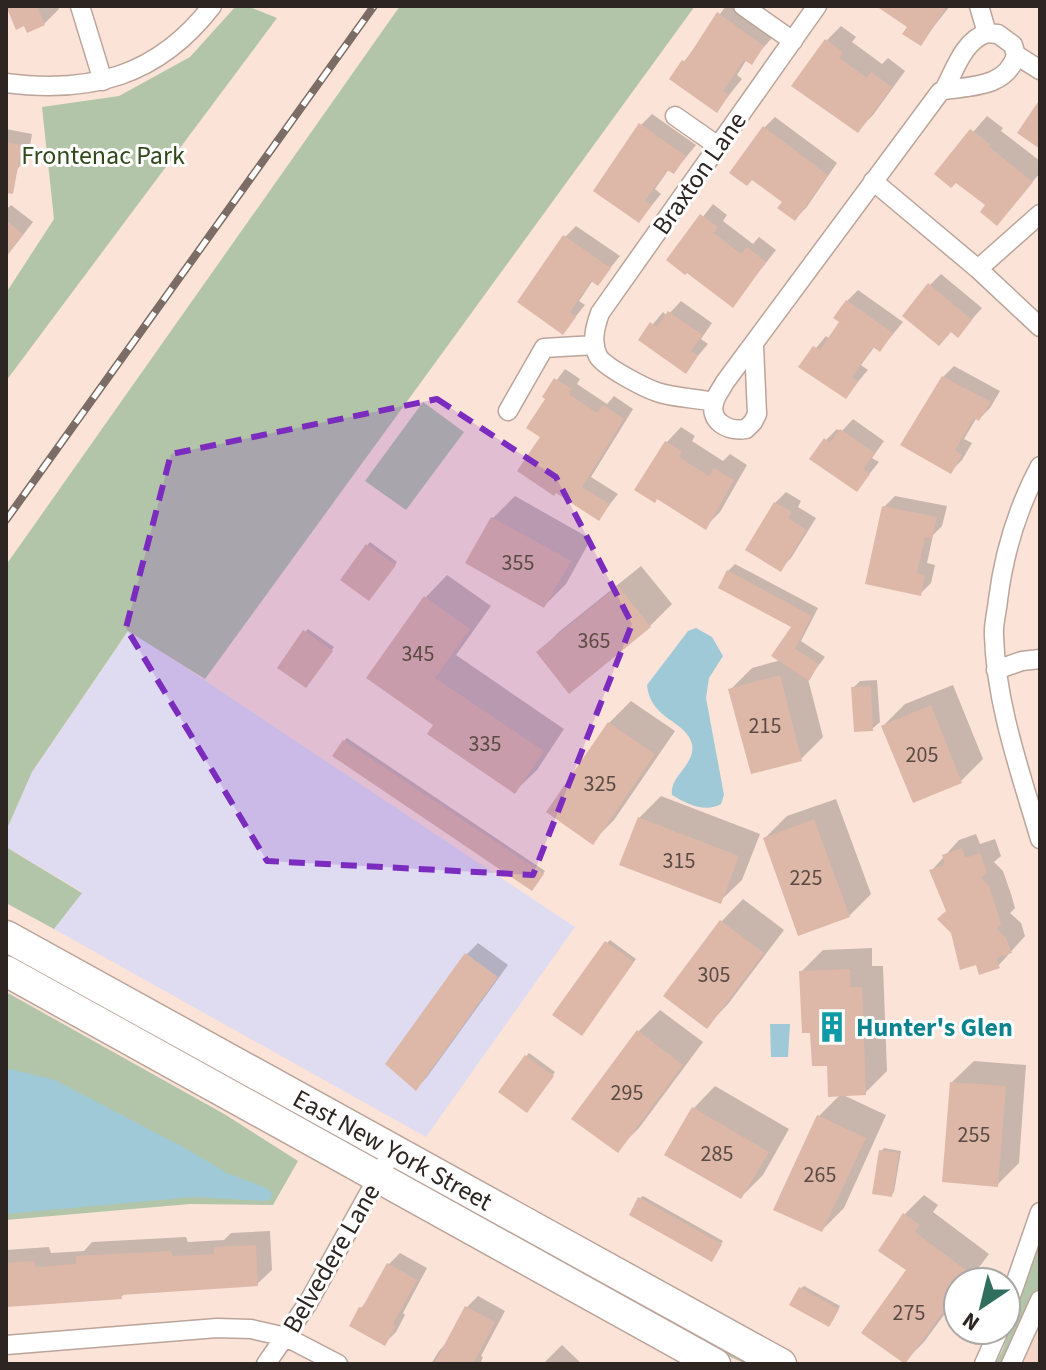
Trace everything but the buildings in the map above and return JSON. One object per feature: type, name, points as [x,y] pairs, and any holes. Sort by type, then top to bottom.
[{"type":"main road","name":"East New York Street","points":[[6,936],[781,1364]]},
{"type":"main road","name":"East New York Street","points":[[6,971],[715,1364]]},
{"type":"street","points":[[80,6],[103,81]]},
{"type":"street","points":[[6,83],[68,87],[132,73],[179,42],[212,6]]},
{"type":"street","points":[[743,6],[793,41]]},
{"type":"street","name":"Braxton Lane","points":[[595,345],[594,328],[600,313],[817,6]]},
{"type":"street","points":[[979,6],[987,33]]},
{"type":"street","points":[[944,90],[971,42],[987,33],[1006,38],[1013,45],[1016,55],[1040,70]]},
{"type":"street","points":[[754,346],[757,402],[753,422],[746,429],[726,428],[718,423],[714,402],[754,346],[873,181],[940,92],[997,81],[1006,74],[1016,55]]},
{"type":"street","points":[[675,116],[718,146]]},
{"type":"street","points":[[873,181],[978,269],[1040,327]]},
{"type":"street","points":[[978,269],[1040,214]]},
{"type":"street","points":[[508,411],[544,348],[595,345],[604,364],[658,392],[714,402]]},
{"type":"street","points":[[1040,466],[1018,511],[1005,554],[994,632],[996,670],[1040,839]]},
{"type":"street","points":[[996,670],[1022,661],[1040,659]]},
{"type":"street","name":"Belvedere Lane","points":[[266,1364],[308,1303],[393,1150]]},
{"type":"street","points":[[1021,1266],[1040,1212]]},
{"type":"street","points":[[1011,1364],[1040,1300]]},
{"type":"street","points":[[6,1345],[217,1328],[251,1329],[286,1337],[338,1364]]},
{"type":"highlighted area","points":[[437,399],[556,477],[632,624],[533,875],[267,861],[126,628],[171,454]]},
{"type":"shaded area","points":[[129,630],[575,927],[426,1137],[54,929],[82,892],[6,847],[6,831],[32,772]]},
{"type":"shaded area","points":[[1040,1316],[1040,1364],[1017,1364]]},
{"type":"green space","name":"Frontenac Park","points":[[236,6],[247,6],[277,18],[6,381],[6,293],[54,219],[42,107],[119,96],[190,57]]},
{"type":"green space","points":[[400,6],[695,6],[205,679],[128,631],[32,772],[6,831],[6,565]]},
{"type":"green space","points":[[423,402],[464,432],[406,510],[365,481]]},
{"type":"green space","points":[[6,847],[82,893],[54,929],[6,903]]},
{"type":"green space","points":[[6,992],[226,1115],[298,1161],[273,1205],[190,1204],[6,1220]]},
{"type":"green space","points":[[500,1231],[588,1270],[758,1364],[746,1364],[700,1343]]},
{"type":"green space","points":[[1040,1231],[1040,1287],[1022,1328],[1022,1288]]},
{"type":"green space","points":[[1004,1346],[1014,1346],[1006,1364],[995,1364]]},
{"type":"water","points":[[696,628],[712,637],[723,656],[709,678],[706,698],[724,795],[721,804],[709,808],[690,804],[672,795],[674,782],[690,758],[692,744],[683,730],[654,706],[647,685],[688,631]]},
{"type":"water","points":[[770,1024],[790,1024],[788,1057],[771,1057]]},
{"type":"water","points":[[6,1068],[55,1080],[227,1173],[267,1188],[272,1193],[271,1199],[193,1197],[6,1214]]},
{"type":"railway","points":[[6,520],[374,6]]},
{"type":"place","name":"Hunter's Glen","points":[[832,1027]]}]
